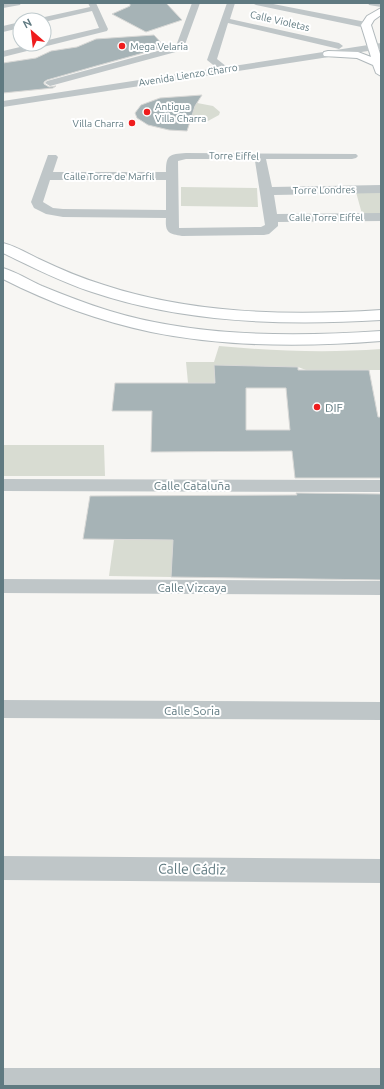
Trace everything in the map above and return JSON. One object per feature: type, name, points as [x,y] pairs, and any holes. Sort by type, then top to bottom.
[{"type":"main road","points":[[380,68],[370,18],[381,11]]},
{"type":"main road","points":[[341,45],[357,40],[373,39]]},
{"type":"main road","points":[[329,48],[358,56],[380,68]]},
{"type":"main road","points":[[3,247],[90,286],[112,293],[185,309],[235,315],[299,318],[381,315]]},
{"type":"main road","points":[[3,273],[33,289],[87,309],[140,325],[200,334],[279,339],[364,338],[381,336]]},
{"type":"street","points":[[3,6],[17,3]]},
{"type":"street","points":[[50,83],[180,48],[196,3]]},
{"type":"street","points":[[224,69],[215,64],[212,60],[231,3]]},
{"type":"street","points":[[256,3],[373,39]]},
{"type":"street","points":[[372,3],[381,5]]},
{"type":"street","points":[[3,54],[104,29],[93,5],[52,17]]},
{"type":"street","name":"Calle Violetas","points":[[225,20],[329,48],[341,45]]},
{"type":"street","name":"Avenida Lienzo Charro","points":[[3,104],[224,69],[373,39]]},
{"type":"street","name":"Avenida Lienzo Charro","points":[[3,95],[341,45]]},
{"type":"street","points":[[52,156],[47,176],[37,202],[43,209],[63,213],[171,214]]},
{"type":"street","name":"Torre Eiffel","points":[[271,218],[272,226],[264,231],[175,231],[172,228],[171,214],[172,160],[176,157],[352,156]]},
{"type":"street","points":[[255,157],[260,159],[271,218]]},
{"type":"street","name":"Calle Torre de Marfil","points":[[47,176],[172,176]]},
{"type":"street","name":"Torre Londres","points":[[267,190],[381,189]]},
{"type":"street","name":"Calle Torre Eiffel","points":[[271,218],[381,217]]},
{"type":"street","name":"Calle Cataluña","points":[[3,485],[381,486]]},
{"type":"street","name":"Calle Vizcaya","points":[[3,586],[381,588]]},
{"type":"street","name":"Calle Soria","points":[[3,709],[381,711]]},
{"type":"street","name":"Calle Cádiz","points":[[3,868],[381,871]]},
{"type":"street","points":[[3,1084],[381,1084]]},
{"type":"shaded area","points":[[192,102],[213,106],[220,112],[219,115],[208,121],[183,123]]},
{"type":"shaded area","points":[[181,187],[257,188],[258,207],[181,206]]},
{"type":"shaded area","points":[[356,192],[381,192],[381,214],[362,214]]},
{"type":"shaded area","points":[[219,346],[300,351],[381,349],[381,370],[306,370],[298,367],[214,366],[216,424],[188,383],[186,362],[214,362]]},
{"type":"shaded area","points":[[3,445],[104,445],[105,476],[3,476]]},
{"type":"shaded area","points":[[114,540],[173,540],[171,577],[109,576]]},
{"type":"building","points":[[130,3],[166,3],[182,20],[146,32],[112,14],[130,6]]},
{"type":"building","name":"Mega Velaria","points":[[154,35],[165,47],[44,82],[44,84],[49,87],[56,86],[53,88],[3,93],[3,63],[36,58],[52,51],[77,47],[96,39]]},
{"type":"building","name":"Antigua Villa Charra","points":[[202,95],[195,106],[187,131],[169,130],[148,125],[137,118],[135,113],[141,105],[160,98]]},
{"type":"building","points":[[214,365],[298,367],[298,370],[369,370],[378,417],[381,417],[381,478],[295,478],[292,451],[151,452],[152,411],[112,411],[115,383],[215,383]],"holes":[[[246,388],[286,388],[290,430],[246,430]]]},
{"type":"building","points":[[296,493],[381,494],[381,580],[171,577],[173,540],[83,539],[90,496],[297,495]]},
{"type":"place","name":"Mega Velaria","points":[[122,46]]},
{"type":"place","name":"Antigua Villa Charra","points":[[147,112]]},
{"type":"place","name":"Villa Charra","points":[[132,123]]},
{"type":"place","name":"DIF","points":[[317,407]]}]
